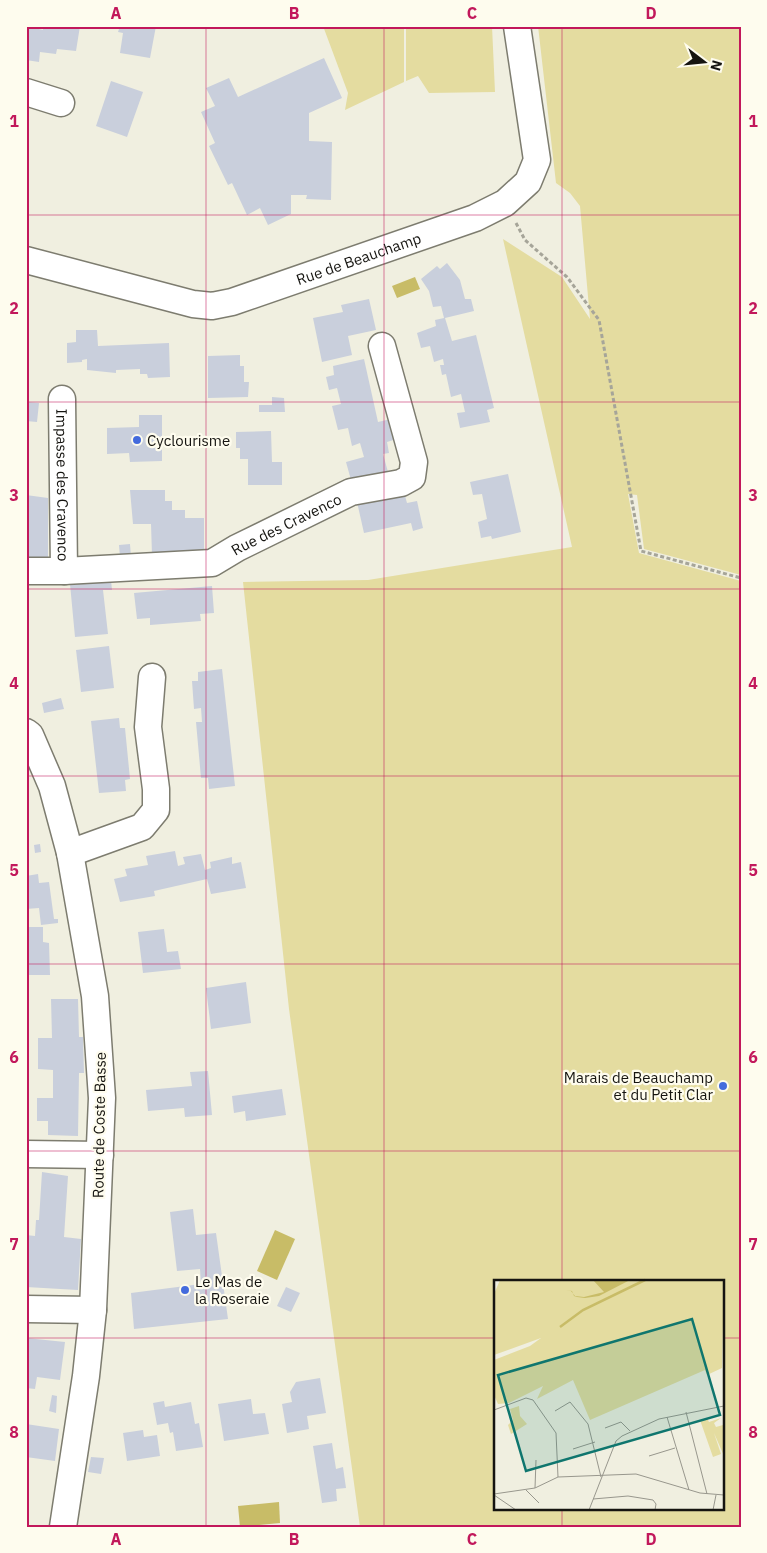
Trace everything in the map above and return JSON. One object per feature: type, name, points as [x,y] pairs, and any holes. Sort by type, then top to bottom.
[{"type":"street","name":"Rue de Beauchamp","points":[[26,260],[193,304],[212,306],[232,302],[475,218],[505,203],[528,182],[537,160],[517,26]]},
{"type":"street","points":[[26,92],[61,103]]},
{"type":"street","name":"Rue des Cravenco","points":[[26,571],[64,572],[212,563],[237,548],[351,492],[401,482],[412,477],[414,462],[382,346]]},
{"type":"street","name":"Impasse des Cravenco","points":[[62,399],[64,572]]},
{"type":"street","points":[[70,853],[142,827],[156,810],[156,789],[148,727],[152,676]]},
{"type":"street","name":"Route de Coste Basse","points":[[26,732],[30,735],[52,786],[70,853],[95,996],[102,1098],[93,1310],[86,1376],[63,1527]]},
{"type":"street","points":[[26,1154],[100,1155]]},
{"type":"street","points":[[26,1309],[93,1310]]},
{"type":"path","points":[[505,203],[525,240],[567,277],[599,320],[641,551],[741,578]]},
{"type":"shaded area","points":[[323,26],[404,26],[404,82],[345,110],[348,93]]},
{"type":"shaded area","points":[[406,26],[492,26],[495,92],[429,93],[418,76],[406,81]]},
{"type":"shaded area","points":[[538,26],[741,26],[741,575],[644,549],[637,495],[628,494],[639,553],[741,581],[741,1527],[360,1527],[289,1009],[243,582],[368,580],[572,547],[503,239],[562,277],[590,319],[580,206],[570,193],[556,183]]},
{"type":"shaded area","points":[[415,277],[420,289],[397,298],[392,286]]},
{"type":"shaded area","points":[[275,1230],[295,1239],[277,1280],[257,1271]]},
{"type":"shaded area","points":[[279,1502],[280,1523],[240,1527],[238,1506]]},
{"type":"building","points":[[26,26],[43,30],[43,26],[80,26],[76,51],[57,49],[56,54],[40,52],[39,62],[26,60]]},
{"type":"building","points":[[120,26],[156,26],[150,58],[120,53],[123,33],[118,32]]},
{"type":"building","points":[[324,58],[342,98],[309,113],[309,141],[332,142],[331,200],[306,199],[307,195],[291,195],[291,214],[268,225],[260,208],[247,215],[232,183],[228,185],[209,146],[215,143],[201,112],[215,106],[206,88],[229,78],[238,97]]},
{"type":"building","points":[[111,81],[143,92],[127,137],[96,126]]},
{"type":"building","points":[[447,263],[460,280],[465,299],[471,299],[474,311],[445,318],[452,341],[476,335],[494,408],[487,410],[490,422],[460,428],[457,413],[465,412],[461,394],[451,397],[446,374],[442,375],[440,365],[444,365],[443,359],[434,362],[430,346],[421,348],[417,333],[436,326],[435,320],[444,318],[441,306],[433,307],[429,291],[421,279],[437,266],[440,269]]},
{"type":"building","points":[[369,299],[376,330],[348,336],[352,355],[322,362],[313,318],[343,312],[341,305]]},
{"type":"building","points":[[76,330],[97,330],[98,346],[169,343],[170,377],[148,378],[147,374],[140,374],[140,369],[116,370],[116,373],[87,370],[87,359],[82,360],[82,362],[67,363],[67,343],[76,342]]},
{"type":"building","points":[[240,355],[240,366],[244,366],[244,382],[249,382],[248,397],[208,398],[208,356]]},
{"type":"building","points":[[364,359],[378,422],[395,418],[400,438],[387,442],[389,453],[383,454],[388,472],[351,480],[346,462],[364,457],[360,443],[352,446],[348,428],[338,430],[332,406],[341,404],[337,388],[329,390],[326,377],[334,375],[333,366]]},
{"type":"building","points":[[272,397],[284,398],[285,412],[259,412],[259,405],[272,405]]},
{"type":"building","points":[[26,402],[39,403],[37,422],[26,421]]},
{"type":"building","name":"Cyclourisme","points":[[139,415],[162,415],[162,461],[130,462],[129,453],[107,454],[107,428],[139,427]]},
{"type":"building","points":[[271,431],[272,462],[282,462],[282,485],[248,485],[248,459],[240,459],[240,448],[236,448],[236,432]]},
{"type":"building","points":[[508,474],[521,532],[492,539],[491,536],[481,538],[478,522],[487,519],[482,494],[473,495],[470,482]]},
{"type":"building","points":[[130,490],[165,490],[165,501],[172,501],[172,510],[185,510],[185,518],[204,518],[204,553],[152,555],[151,524],[133,524]]},
{"type":"building","points":[[404,492],[407,503],[417,501],[423,528],[413,531],[411,523],[364,533],[357,502]]},
{"type":"building","points":[[26,495],[48,498],[48,560],[26,559]]},
{"type":"building","points":[[130,544],[131,557],[120,557],[119,545]]},
{"type":"building","points":[[111,580],[112,590],[103,590],[108,634],[75,637],[70,584]]},
{"type":"building","points":[[212,586],[214,613],[200,614],[201,621],[150,625],[150,618],[137,619],[134,593]]},
{"type":"building","points":[[109,646],[114,688],[81,692],[76,650]]},
{"type":"building","points":[[222,669],[235,786],[209,789],[208,778],[201,778],[196,722],[202,722],[201,708],[194,709],[192,681],[198,681],[198,672]]},
{"type":"building","points":[[61,698],[64,709],[44,713],[42,703]]},
{"type":"building","points":[[119,718],[120,728],[125,728],[130,779],[125,780],[126,791],[99,793],[91,721]]},
{"type":"building","points":[[40,844],[41,852],[35,853],[34,845]]},
{"type":"building","points":[[175,851],[178,866],[185,864],[183,857],[201,854],[205,870],[211,868],[210,862],[232,857],[232,864],[241,862],[246,888],[211,894],[207,879],[154,891],[155,896],[120,902],[114,879],[127,876],[125,869],[148,865],[146,856]]},
{"type":"building","points":[[38,874],[39,883],[49,882],[54,919],[58,919],[58,923],[41,925],[39,908],[26,909],[26,876]]},
{"type":"building","points":[[26,927],[43,927],[43,942],[49,943],[50,975],[26,975]]},
{"type":"building","points":[[164,929],[167,952],[178,951],[181,969],[143,973],[138,932]]},
{"type":"building","points":[[246,982],[251,1023],[211,1029],[206,988]]},
{"type":"building","points":[[51,999],[78,999],[79,1037],[83,1037],[84,1073],[79,1073],[78,1136],[48,1135],[48,1121],[37,1121],[37,1098],[53,1098],[53,1070],[38,1069],[38,1038],[52,1038]]},
{"type":"building","points":[[208,1071],[212,1115],[185,1117],[184,1108],[148,1111],[146,1090],[192,1086],[190,1072]]},
{"type":"building","points":[[282,1089],[286,1115],[246,1121],[245,1111],[234,1113],[232,1096]]},
{"type":"building","points":[[42,1172],[68,1176],[64,1237],[81,1239],[78,1290],[26,1287],[26,1235],[35,1236],[36,1220],[39,1220]]},
{"type":"building","points":[[193,1209],[196,1235],[216,1233],[228,1319],[134,1329],[131,1293],[201,1284],[200,1269],[177,1271],[170,1212]]},
{"type":"building","points":[[286,1287],[300,1293],[291,1312],[277,1306]]},
{"type":"building","points":[[26,1338],[65,1342],[60,1380],[37,1377],[35,1389],[26,1388]]},
{"type":"building","points":[[320,1378],[326,1413],[307,1416],[309,1429],[287,1433],[282,1404],[292,1402],[290,1392],[296,1382]]},
{"type":"building","points":[[52,1395],[57,1396],[56,1413],[49,1411]]},
{"type":"building","points":[[251,1399],[253,1414],[265,1413],[269,1434],[224,1441],[218,1404]]},
{"type":"building","points":[[164,1401],[165,1407],[191,1402],[195,1424],[199,1423],[203,1447],[176,1451],[173,1432],[170,1433],[168,1423],[157,1425],[153,1403]]},
{"type":"building","points":[[26,1424],[59,1429],[55,1461],[26,1457]]},
{"type":"building","points":[[143,1430],[144,1437],[157,1435],[160,1456],[127,1461],[123,1433]]},
{"type":"building","points":[[332,1443],[336,1469],[343,1467],[346,1488],[336,1489],[337,1501],[322,1503],[313,1446]]},
{"type":"building","points":[[91,1457],[104,1458],[101,1474],[88,1472]]},
{"type":"place","name":"Cyclourisme","points":[[137,440]]},
{"type":"place","name":"Marais de Beauchamp et du Petit Clar","points":[[723,1086]]},
{"type":"place","name":"Le Mas de la Roseraie","points":[[185,1290]]}]
